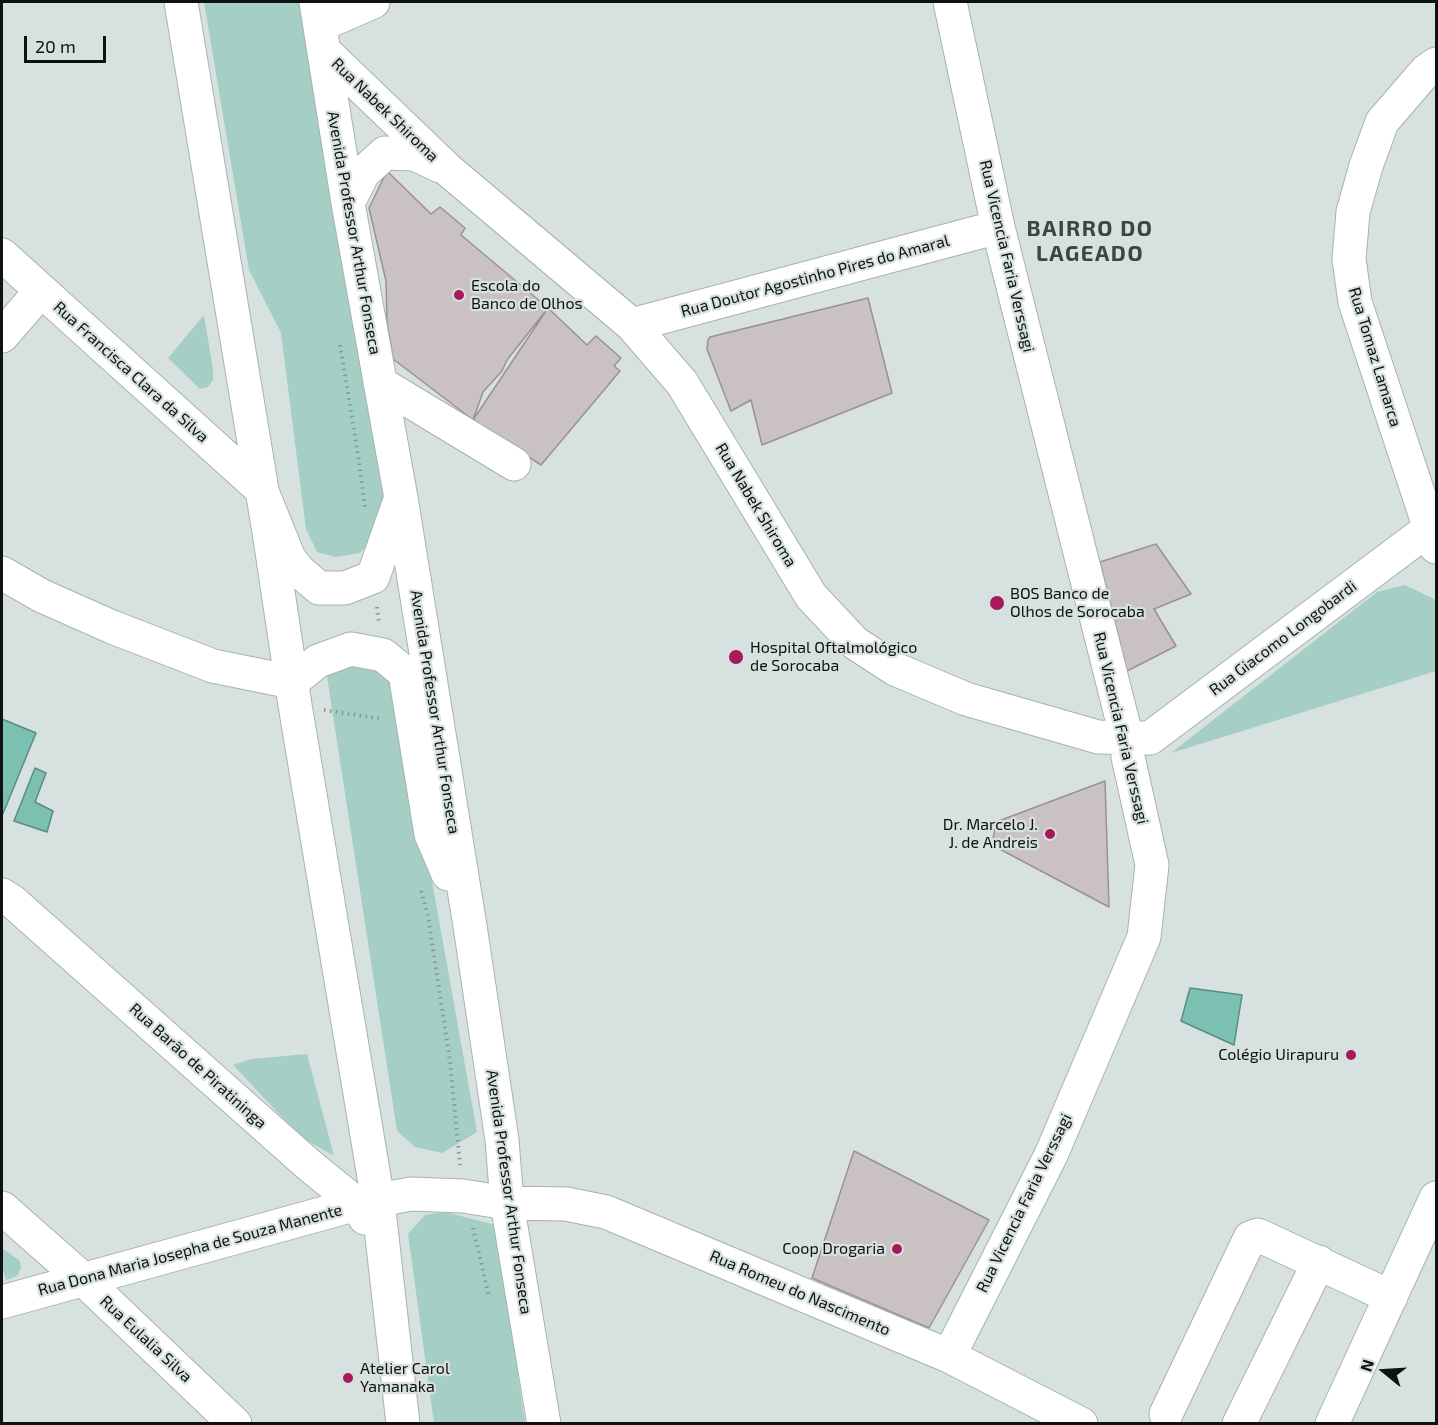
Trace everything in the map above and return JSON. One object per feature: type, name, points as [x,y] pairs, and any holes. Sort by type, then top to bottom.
[{"type":"street","points":[[181,2],[300,741],[372,1167],[368,1202],[383,1248],[404,1424]]},
{"type":"street","points":[[320,26],[373,2]]},
{"type":"street","name":"Rua Vicencia Faria Verssagi","points":[[949,1356],[1051,1155],[1144,937],[1152,865],[1128,757],[1127,739],[998,227],[950,2]]},
{"type":"street","name":"Rua Nabek Shiroma","points":[[320,26],[447,170],[632,326],[682,383],[811,596],[855,643],[895,669],[966,699],[1098,738],[1127,739]]},
{"type":"street","name":"Avenida Professor Arthur Fonseca","points":[[320,26],[348,203],[401,498],[470,926],[502,1140],[507,1203],[521,1274],[544,1424]]},
{"type":"street","name":"Rua Tomaz Lamarca","points":[[1434,534],[1355,302],[1349,258],[1353,212],[1382,122],[1426,71],[1437,64]]},
{"type":"street","name":"Rua Nabek Shiroma","points":[[348,203],[363,173],[385,153],[415,154],[447,170]]},
{"type":"street","name":"Rua Doutor Agostinho Pires do Amaral","points":[[632,326],[998,227]]},
{"type":"street","name":"Rua Francisca Clara da Silva","points":[[2,255],[261,489]]},
{"type":"street","points":[[2,336],[41,291]]},
{"type":"street","points":[[380,383],[514,464]]},
{"type":"street","points":[[261,489],[289,558],[298,570],[319,588],[345,588],[374,577],[401,498]]},
{"type":"street","name":"Rua Giacomo Longobardi","points":[[1127,739],[1150,738],[1434,534]]},
{"type":"street","points":[[2,573],[42,596],[112,627],[213,666],[292,682]]},
{"type":"street","points":[[292,682],[318,660],[351,649],[383,656],[405,673],[431,834],[470,926]]},
{"type":"street","name":"Rua Barão de Piratininga","points":[[2,895],[13,902],[309,1165],[368,1202]]},
{"type":"street","points":[[463,1196],[502,1140]]},
{"type":"street","points":[[372,1167],[411,1194]]},
{"type":"street","name":"Rua Dona Maria Josepha de Souza Manente","points":[[2,1302],[368,1202],[411,1194],[463,1196]]},
{"type":"street","name":"Rua Romeu do Nascimento","points":[[463,1196],[507,1203],[566,1203],[606,1212],[949,1356],[1081,1424]]},
{"type":"street","points":[[1332,1424],[1437,1198]]},
{"type":"street","points":[[521,1274],[531,1227],[544,1210],[566,1203]]},
{"type":"street","name":"Rua Eulalia Silva","points":[[2,1208],[84,1280],[235,1424]]},
{"type":"street","points":[[1166,1414],[1250,1238],[1258,1235],[1391,1298]]},
{"type":"street","points":[[1239,1424],[1318,1262]]},
{"type":"shaded area","points":[[204,2],[304,2],[349,298],[385,507],[376,537],[360,553],[335,557],[317,552],[306,529],[281,333],[249,270]]},
{"type":"shaded area","points":[[204,315],[213,380],[208,387],[200,389],[168,358]]},
{"type":"shaded area","points":[[1405,585],[1434,599],[1436,605],[1436,671],[1171,753],[1377,592]]},
{"type":"shaded area","points":[[350,659],[395,675],[477,1132],[442,1153],[415,1147],[397,1131],[326,670]]},
{"type":"shaded area","points":[[2,719],[36,733],[2,816]]},
{"type":"shaded area","points":[[35,768],[46,773],[35,802],[53,811],[47,832],[14,821]]},
{"type":"shaded area","points":[[1190,988],[1242,995],[1234,1045],[1181,1021]]},
{"type":"shaded area","points":[[307,1054],[334,1156],[301,1137],[233,1065],[251,1059]]},
{"type":"shaded area","points":[[445,1212],[496,1225],[525,1423],[434,1423],[408,1234],[425,1215]]},
{"type":"shaded area","points":[[2,1248],[20,1261],[21,1268],[17,1276],[6,1280],[2,1266]]},
{"type":"building","name":"Escola do Banco de Olhos","points":[[387,171],[431,214],[440,207],[465,228],[461,235],[548,308],[507,360],[502,371],[483,392],[473,420],[393,359],[387,322],[386,281],[369,208]]},
{"type":"building","points":[[868,298],[892,393],[762,445],[751,400],[731,411],[707,349],[710,337]]},
{"type":"building","points":[[548,308],[587,345],[596,336],[621,358],[614,366],[620,371],[541,465],[473,420]]},
{"type":"building","points":[[1156,544],[1191,594],[1154,609],[1176,646],[1127,671],[1100,562]]},
{"type":"building","name":"Dr. Marcelo J. J. de Andreis","points":[[1105,781],[1109,907],[992,845],[996,822]]},
{"type":"building","name":"Coop Drogaria","points":[[854,1151],[989,1220],[929,1328],[812,1278]]},
{"type":"place","name":"Escola do Banco de Olhos","points":[[459,295]]},
{"type":"place","name":"BOS Banco de Olhos de Sorocaba","points":[[997,603]]},
{"type":"place","name":"Hospital Oftalmológico de Sorocaba","points":[[736,657]]},
{"type":"place","name":"Dr. Marcelo J. J. de Andreis","points":[[1050,834]]},
{"type":"place","name":"Colégio Uirapuru","points":[[1351,1055]]},
{"type":"place","name":"Coop Drogaria","points":[[897,1249]]},
{"type":"place","name":"Atelier Carol Yamanaka","points":[[348,1378]]},
{"type":"district","name":"BAIRRO DO LAGEADO","points":[[1090,242]]}]
